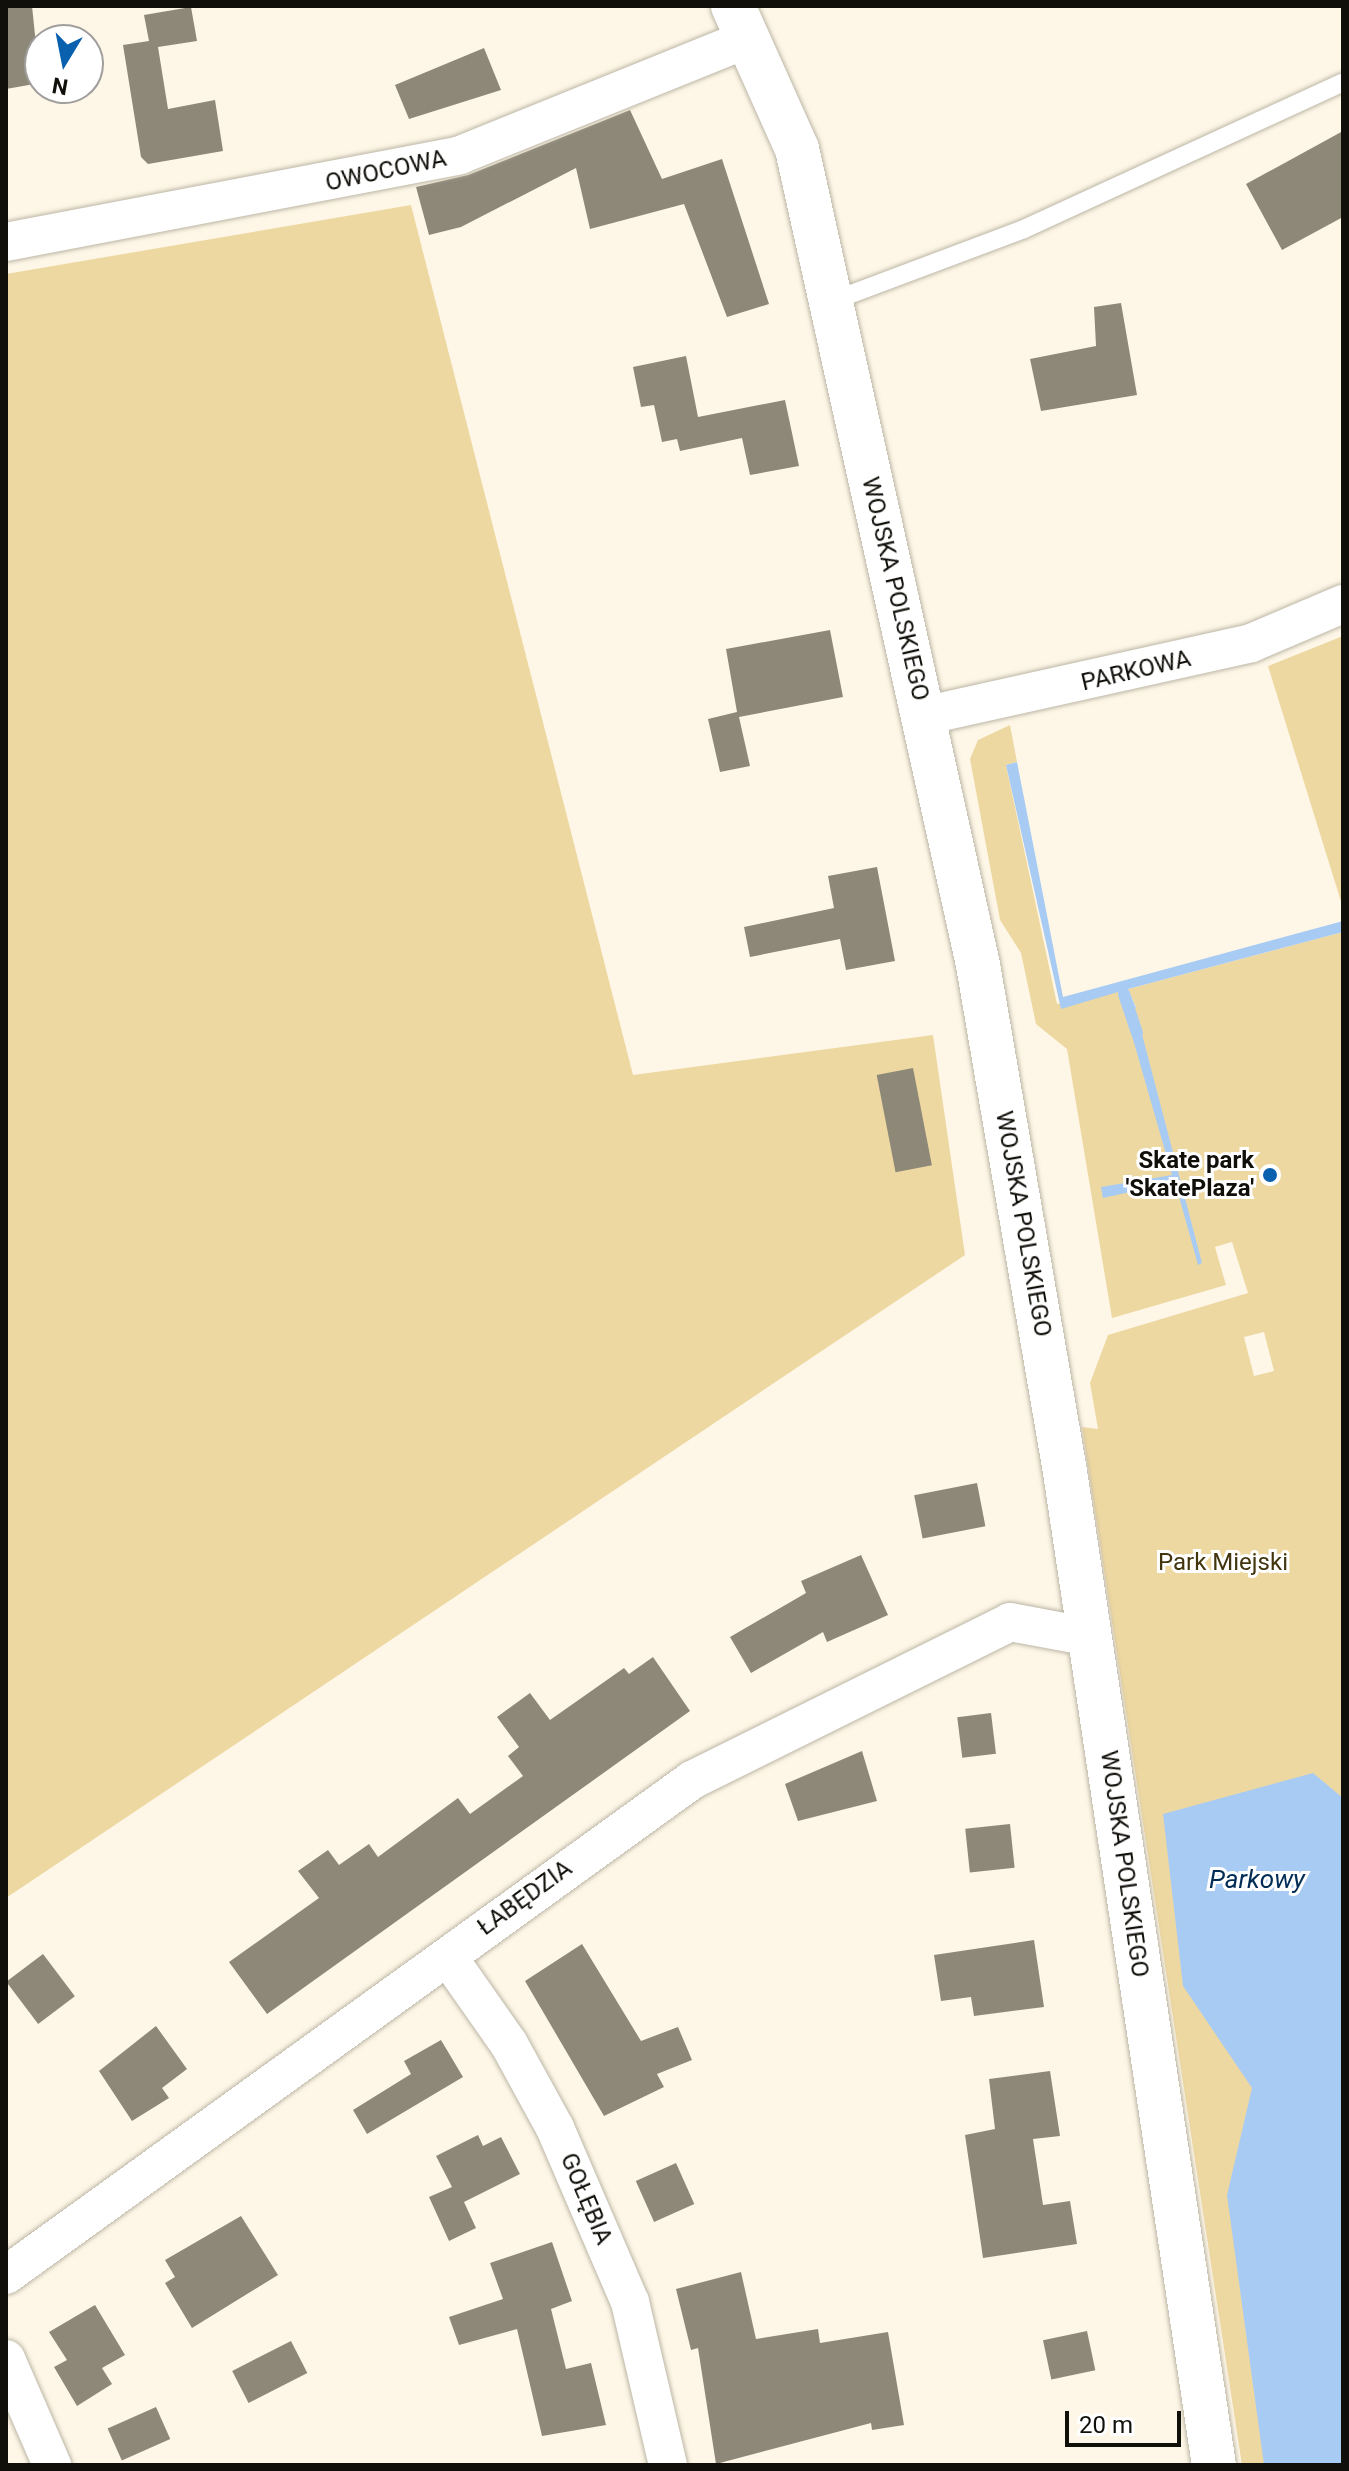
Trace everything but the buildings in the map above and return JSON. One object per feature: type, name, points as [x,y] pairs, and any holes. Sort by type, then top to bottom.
[{"type":"street","name":"OWOCOWA","points":[[6,242],[460,155],[740,22]]},
{"type":"street","name":"WOJSKA POLSKIEGO","points":[[740,22],[797,149],[978,965],[1090,1637],[1214,2465]]},
{"type":"street","name":"PARKOWA","points":[[923,716],[1251,643],[1343,604]]},
{"type":"street","name":"ŁABĘDZIA","points":[[6,2275],[692,1780],[889,1677],[1010,1622],[1090,1637]]},
{"type":"street","name":"GOŁĘBIA","points":[[448,1957],[509,2044],[555,2128],[630,2302],[668,2465]]},
{"type":"street","points":[[6,2359],[52,2465]]},
{"type":"lane","points":[[830,302],[1024,229],[1343,82]]},
{"type":"green space","points":[[411,205],[633,1075],[933,1035],[965,1255],[6,1898],[6,274]]},
{"type":"green space","points":[[1343,636],[1343,908],[1268,666]]},
{"type":"green space","name":"Park Miejski","points":[[1010,725],[1017,762],[1006,765],[1057,1004],[1118,991],[1125,1011],[1136,1007],[1128,989],[1343,932],[1343,2465],[1242,2465],[1082,1427],[1098,1429],[1090,1383],[1108,1335],[1248,1293],[1232,1242],[1215,1247],[1226,1285],[1112,1318],[1067,1049],[1036,1024],[1021,953],[1000,920],[970,759],[978,740]],"holes":[[[1264,1332],[1274,1371],[1254,1376],[1244,1337]]]},
{"type":"water","points":[[1017,762],[1063,997],[1343,921],[1343,932],[1128,989],[1136,1008],[1125,1011],[1118,992],[1061,1009],[1006,765]]},
{"type":"water","points":[[1138,1019],[1202,1263],[1198,1265],[1175,1182],[1103,1198],[1101,1187],[1172,1175],[1128,1022]]},
{"type":"water","name":"Parkowy","points":[[1313,1773],[1343,1798],[1343,2465],[1264,2465],[1227,2195],[1252,2088],[1183,1986],[1163,1814]]},
{"type":"waterway","points":[[1124,994],[1137,1033]]},
{"type":"place","name":"Skate park 'SkatePlaza'","points":[[1270,1175]]}]
